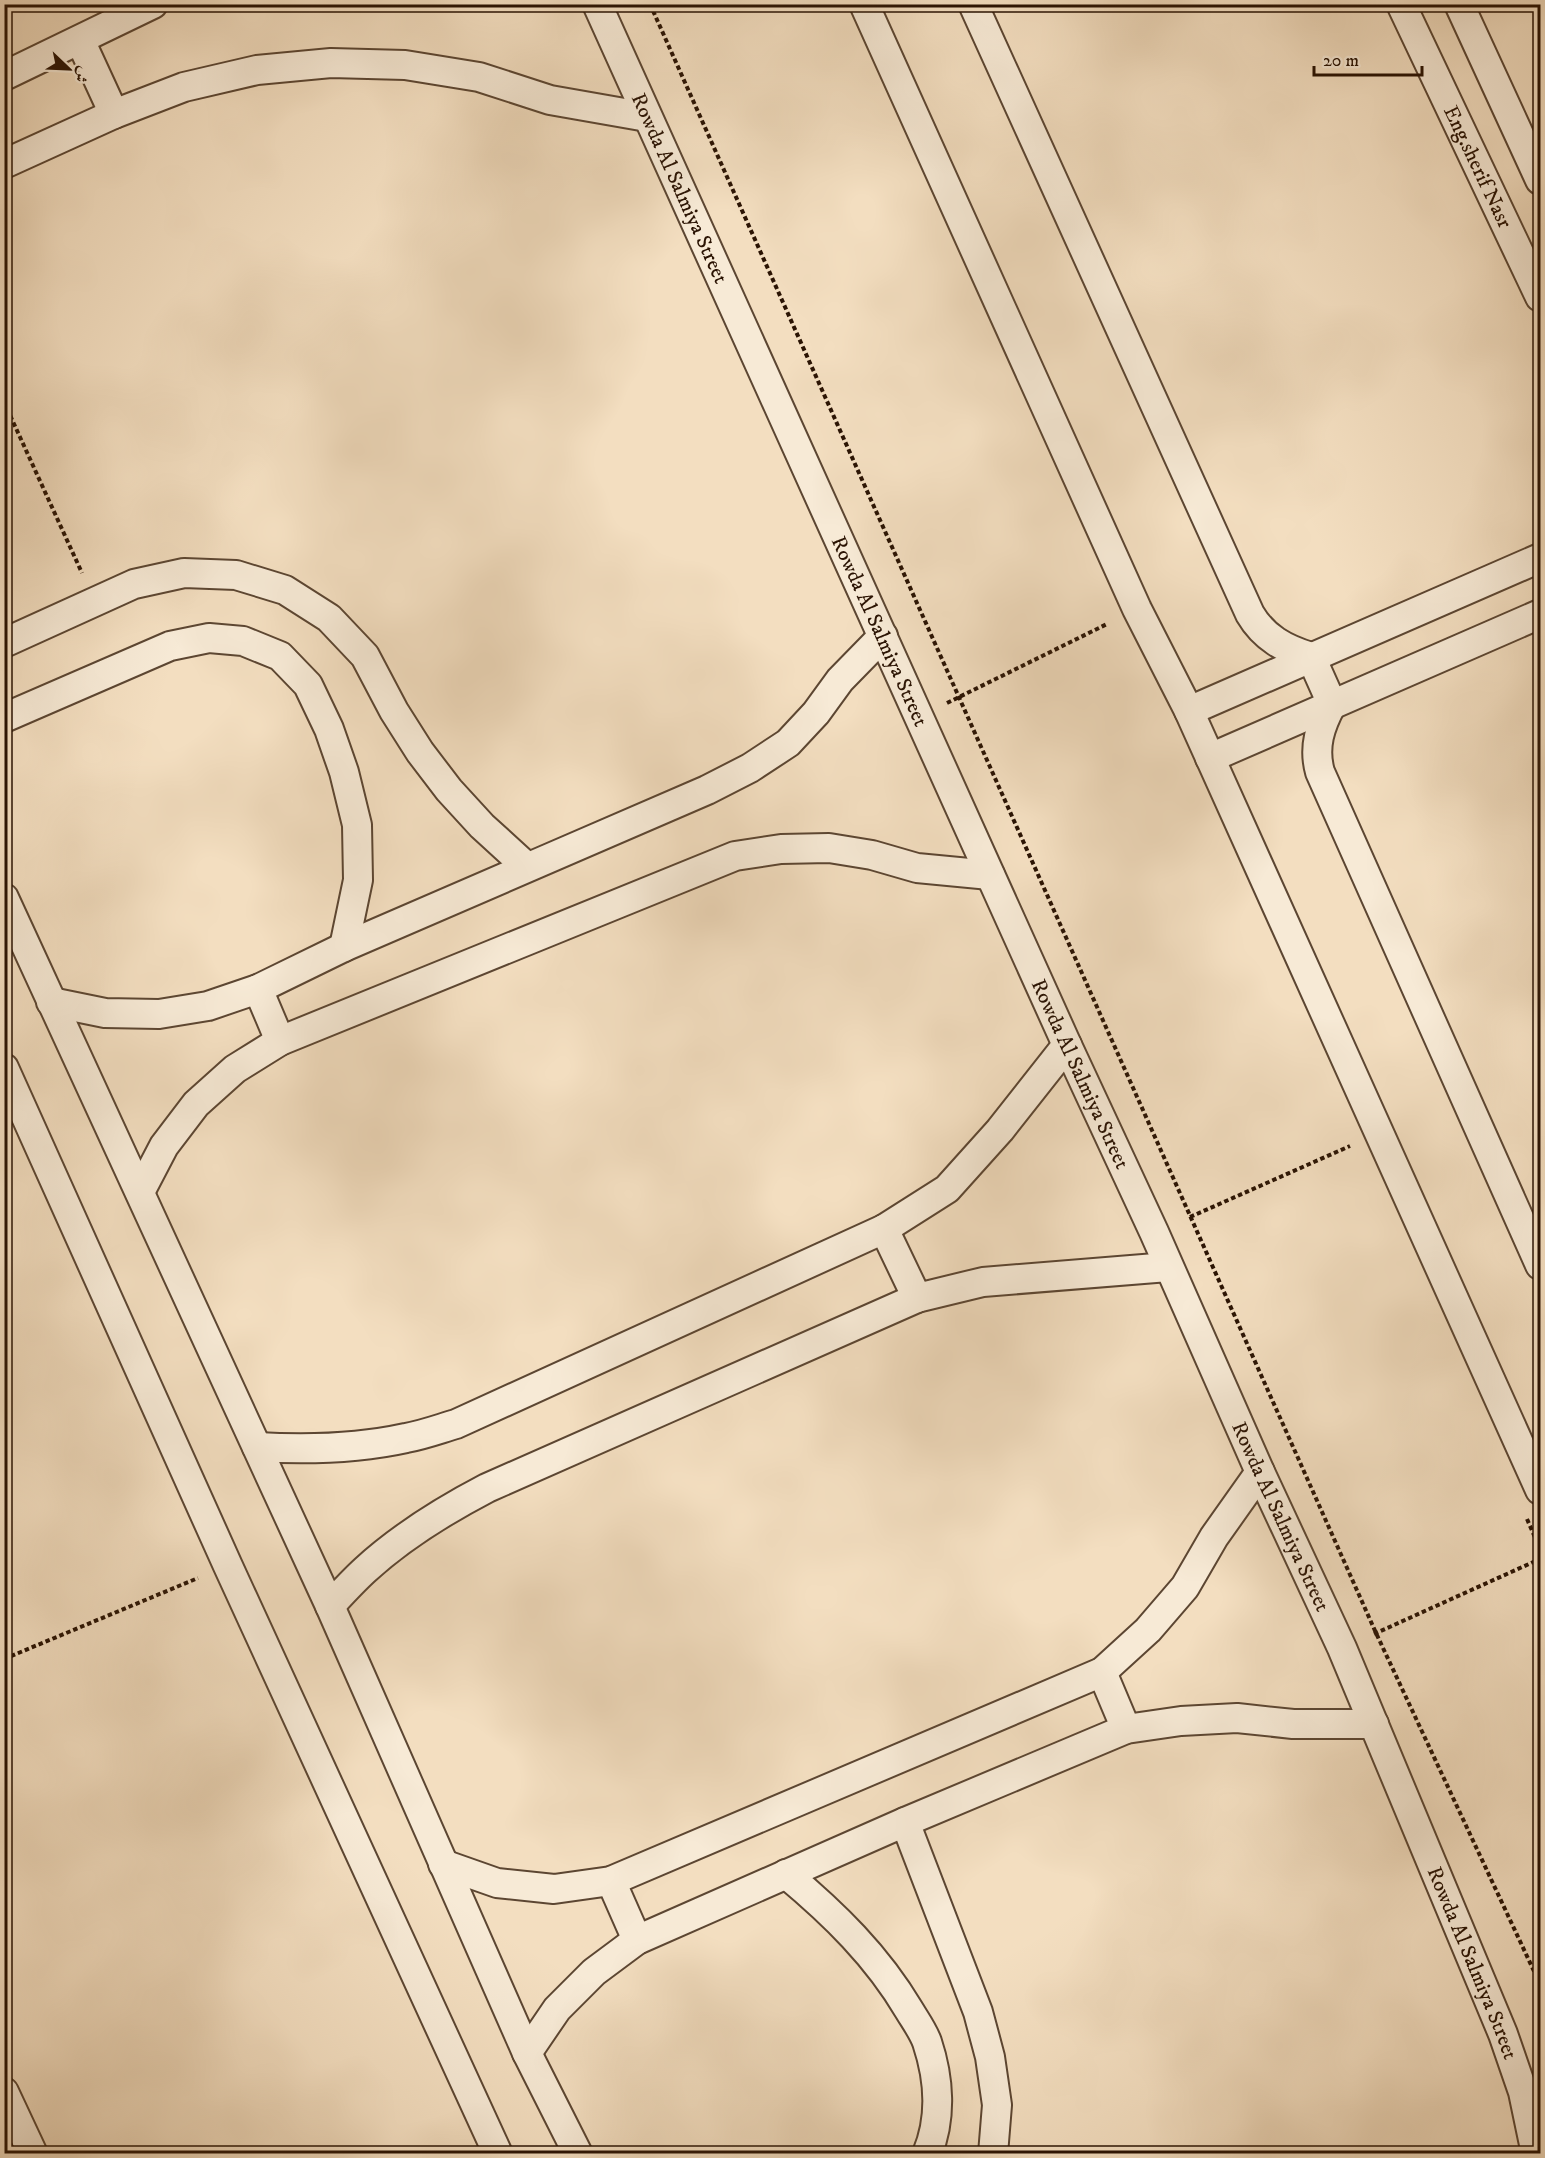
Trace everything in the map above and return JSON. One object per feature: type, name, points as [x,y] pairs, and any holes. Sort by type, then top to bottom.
[{"type":"street","points":[[4,75],[153,4]]},
{"type":"street","name":"Rowda Al Salmiya Street","points":[[597,4],[1067,1045],[1154,1232],[1260,1472],[1342,1648],[1503,2034],[1523,2092],[1537,2152]]},
{"type":"street","points":[[864,4],[1137,609],[1189,711],[1540,1490]]},
{"type":"street","points":[[974,4],[1250,614],[1258,628],[1269,637],[1295,652],[1311,657],[1332,704]]},
{"type":"street","name":"Eng.sherif Nasr","points":[[1401,4],[1540,297]]},
{"type":"street","points":[[1459,4],[1540,180]]},
{"type":"street","points":[[80,40],[114,114]]},
{"type":"street","points":[[4,164],[114,114],[184,87],[257,70],[331,63],[405,65],[479,77],[550,99],[647,117]]},
{"type":"street","points":[[1189,711],[1540,558]]},
{"type":"street","points":[[4,642],[134,584],[184,573],[236,575],[285,590],[329,618],[365,656],[394,711],[420,752],[449,790],[482,826],[527,867]]},
{"type":"street","points":[[1210,758],[1540,614]]},
{"type":"street","points":[[51,1002],[105,1013],[159,1014],[208,1006],[258,989],[344,947],[707,790],[750,768],[788,743],[816,713],[840,680],[883,636]]},
{"type":"street","points":[[7,722],[170,646],[209,638],[243,641],[280,656],[308,684],[329,729],[344,772],[357,825],[358,880],[344,947]]},
{"type":"street","points":[[1332,704],[1324,717],[1317,745],[1320,772],[1540,1265]]},
{"type":"street","points":[[140,1192],[164,1146],[196,1104],[235,1069],[280,1041],[735,856],[781,849],[829,848],[872,855],[917,868],[990,875]]},
{"type":"street","points":[[4,898],[330,1606],[527,2053],[578,2154]]},
{"type":"street","points":[[258,989],[280,1041]]},
{"type":"street","points":[[257,1447],[307,1450],[357,1447],[407,1438],[456,1424],[884,1229],[947,1189],[1000,1130],[1067,1045]]},
{"type":"street","points":[[4,1068],[228,1566],[498,2154]]},
{"type":"street","points":[[884,1229],[917,1298]]},
{"type":"street","points":[[330,1606],[364,1570],[402,1539],[444,1510],[487,1488],[917,1298],[983,1281],[1168,1267]]},
{"type":"street","points":[[442,1864],[497,1883],[554,1889],[611,1881],[1102,1672],[1148,1630],[1185,1587],[1214,1537],[1260,1472]]},
{"type":"street","points":[[1102,1672],[1126,1729]]},
{"type":"street","points":[[527,2053],[557,2009],[594,1971],[637,1940],[905,1822],[1126,1729],[1182,1721],[1237,1718],[1293,1724],[1374,1724]]},
{"type":"street","points":[[905,1822],[978,2013],[990,2057],[998,2105],[993,2154]]},
{"type":"street","points":[[786,1874],[828,1910],[865,1949],[899,1994],[927,2040],[939,2093],[933,2139],[927,2154]]},
{"type":"street","points":[[611,1881],[637,1940]]},
{"type":"street","points":[[4,2092],[33,2154]]},
{"type":"path","points":[[650,4],[1376,1633],[1540,1984]]},
{"type":"path","points":[[4,402],[95,602]]},
{"type":"path","points":[[919,717],[1137,609]]},
{"type":"path","points":[[1154,1232],[1378,1134]]},
{"type":"path","points":[[1342,1648],[1540,1559]]},
{"type":"path","points":[[4,1659],[228,1566]]}]
